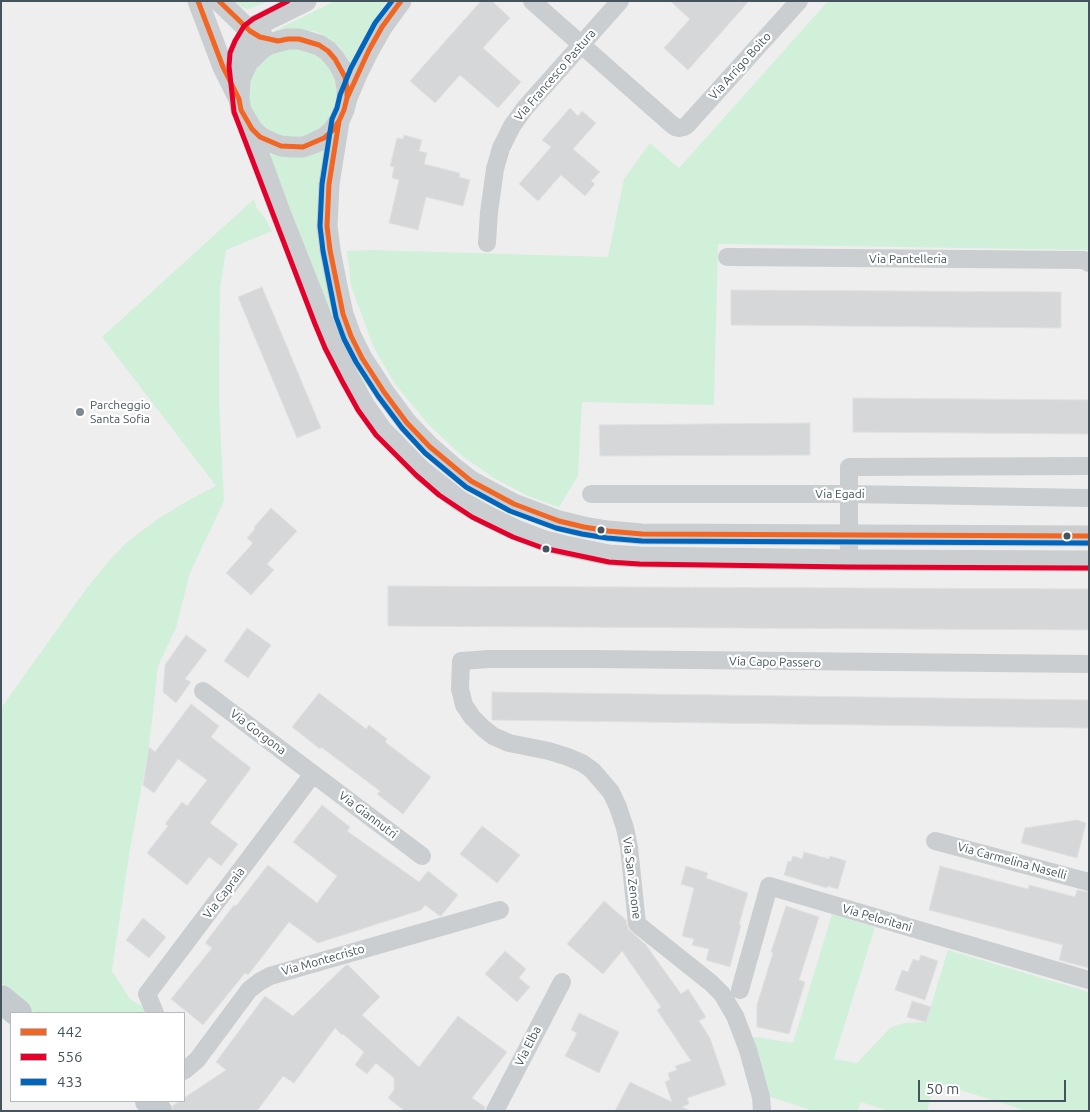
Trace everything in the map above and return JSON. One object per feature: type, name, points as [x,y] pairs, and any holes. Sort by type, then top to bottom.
[{"type":"main road","points":[[1,999],[17,1012]]},
{"type":"street","points":[[198,1],[224,67],[239,93]]},
{"type":"street","points":[[219,1],[250,31],[260,37],[278,41]]},
{"type":"street","points":[[306,1],[257,25],[250,31],[237,55],[236,66],[241,110],[246,119],[252,129],[265,140],[292,148],[303,147],[324,138],[339,121],[347,98],[369,50],[382,27],[401,1]]},
{"type":"street","points":[[532,1],[581,45]]},
{"type":"street","name":"Via Francesco Pastura","points":[[487,243],[495,169],[504,141],[512,126],[525,108],[620,1]]},
{"type":"street","name":"Via Arrigo Boito","points":[[581,45],[675,127],[684,127],[799,1]]},
{"type":"street","points":[[239,93],[240,79],[248,62],[261,49],[278,41],[299,39],[319,46],[328,51],[335,59],[343,72],[347,88],[347,98]]},
{"type":"street","points":[[246,119],[332,345],[348,378],[365,406],[396,446],[444,489],[475,510],[516,530],[545,541],[617,556],[849,560],[1089,561]]},
{"type":"street","points":[[339,121],[329,184],[327,226],[343,314],[351,336],[362,358],[384,392],[413,429],[430,447],[471,481],[535,513],[559,521],[608,531],[642,534],[1089,536]]},
{"type":"street","name":"Via Pantelleria","points":[[727,257],[1084,260],[1089,263]]},
{"type":"street","points":[[365,406],[384,392]]},
{"type":"street","points":[[849,560],[849,467],[1089,466]]},
{"type":"street","name":"Via Egadi","points":[[591,494],[849,494],[1089,498]]},
{"type":"street","name":"Via Capo Passero","points":[[461,661],[565,659],[1089,664]]},
{"type":"street","name":"Via San Zenone","points":[[461,661],[460,689],[464,705],[483,728],[493,736],[509,743],[555,753],[582,763],[592,770],[611,792],[625,828],[629,847],[637,924],[722,994],[735,1016],[748,1050],[761,1097],[762,1111]]},
{"type":"street","name":"Via Gorgona","points":[[203,690],[313,774]]},
{"type":"street","name":"Via Giannutri","points":[[313,774],[422,856]]},
{"type":"street","name":"Via Capraia","points":[[155,1012],[147,994],[313,774]]},
{"type":"street","name":"Via Carmelina Naselli","points":[[935,841],[1089,882]]},
{"type":"street","name":"Via Peloritani","points":[[740,990],[769,886],[1089,980]]},
{"type":"street","name":"Via Montecristo","points":[[185,1070],[197,1060],[249,990],[270,976],[500,910]]},
{"type":"street","name":"Via Elba","points":[[495,1111],[562,982]]},
{"type":"green space","points":[[236,1],[269,1],[246,9]]},
{"type":"green space","points":[[335,1],[387,1],[362,40],[351,63],[339,46],[322,34],[314,31],[274,31]]},
{"type":"green space","points":[[828,1],[1089,1],[1089,250],[718,244],[714,405],[582,402],[578,476],[559,507],[528,496],[494,478],[461,455],[428,424],[395,384],[374,348],[351,286],[347,251],[372,250],[608,257],[624,179],[650,143],[679,168]]},
{"type":"green space","points":[[293,49],[310,52],[324,62],[334,76],[337,93],[334,110],[324,124],[310,134],[293,137],[276,134],[262,124],[252,110],[249,93],[252,76],[262,62],[276,52]]},
{"type":"green space","points":[[324,149],[345,345],[367,386],[364,388],[339,343],[270,158],[273,154]]},
{"type":"green space","points":[[254,199],[257,209],[265,218],[272,231],[226,250],[220,290],[219,402],[224,501],[190,573],[176,628],[158,666],[149,747],[130,849],[112,971],[130,999],[145,1008],[147,1012],[34,1012],[1,982],[1,708],[86,589],[126,543],[156,520],[216,486],[102,337]]},
{"type":"green space","points":[[832,914],[875,927],[834,1059],[857,1063],[890,1028],[904,1023],[926,1022],[948,950],[1089,992],[1089,1111],[1027,1111],[935,1082],[927,1111],[889,1111],[861,1102],[857,1111],[814,1111],[767,1096],[750,1038],[756,1037],[793,1043]]},
{"type":"building","points":[[481,1],[492,1],[510,18],[483,48],[521,82],[498,108],[460,75],[435,103],[410,81]]},
{"type":"building","points":[[670,1],[749,1],[688,70],[664,48],[690,19]]},
{"type":"building","points":[[570,108],[578,116],[582,111],[596,123],[573,149],[600,172],[591,181],[595,184],[585,196],[561,175],[538,201],[519,184],[551,147],[542,140]]},
{"type":"building","points":[[404,135],[422,140],[419,151],[427,153],[424,164],[460,173],[459,177],[470,180],[463,206],[426,197],[418,230],[389,223],[399,180],[392,178],[394,167],[390,166],[397,138],[403,139]]},
{"type":"building","points":[[262,287],[321,428],[297,438],[238,297]]},
{"type":"building","points":[[731,290],[1061,292],[1061,328],[731,325]]},
{"type":"building","points":[[853,398],[1089,400],[1089,434],[853,432]]},
{"type":"building","points":[[810,423],[810,455],[600,456],[599,425]]},
{"type":"building","points":[[271,508],[297,531],[267,564],[274,570],[251,595],[226,573],[253,543],[247,538]]},
{"type":"building","points":[[388,586],[1089,589],[1089,630],[388,626]]},
{"type":"building","points":[[247,628],[271,645],[248,678],[224,661]]},
{"type":"building","points":[[186,635],[207,650],[185,679],[191,682],[176,703],[163,692],[165,665]]},
{"type":"building","points":[[492,692],[1089,700],[1089,728],[492,720]]},
{"type":"building","points":[[319,693],[366,729],[369,725],[387,739],[385,742],[431,777],[403,814],[377,794],[380,791],[292,727]]},
{"type":"building","points":[[191,704],[219,726],[211,737],[251,768],[210,823],[238,844],[221,866],[209,857],[187,885],[147,853],[168,826],[165,824],[182,802],[187,806],[207,780],[178,759],[154,793],[143,785],[149,747],[155,752]]},
{"type":"building","points":[[322,805],[350,827],[347,831],[419,882],[428,871],[458,895],[441,916],[425,905],[421,910],[318,943],[289,922],[248,975],[245,973],[203,1025],[171,999],[212,948],[205,943],[268,865],[317,903],[337,876],[293,842]]},
{"type":"building","points":[[1077,820],[1086,823],[1077,858],[1021,843],[1025,828]]},
{"type":"building","points":[[482,826],[520,855],[497,883],[460,854]]},
{"type":"building","points":[[804,852],[829,859],[830,856],[846,861],[838,889],[827,886],[827,888],[784,875],[788,861],[791,862],[793,856],[802,859]]},
{"type":"building","points":[[686,866],[708,873],[706,878],[748,893],[730,967],[706,960],[709,949],[692,945],[694,939],[682,936],[694,888],[681,884]]},
{"type":"building","points":[[940,866],[1028,889],[1029,885],[1075,897],[1077,890],[1089,892],[1089,968],[1059,960],[1063,945],[929,910]]},
{"type":"building","points":[[604,901],[626,920],[628,929],[646,945],[681,994],[688,989],[706,1017],[699,1021],[710,1038],[726,1085],[687,1098],[689,1104],[682,1107],[690,1111],[615,1111],[630,1082],[672,1102],[665,1082],[670,1080],[668,1073],[677,1070],[675,1066],[691,1061],[657,1010],[661,1007],[622,951],[603,974],[567,944]]},
{"type":"building","points":[[786,906],[819,917],[799,980],[805,982],[789,1034],[757,1027],[757,1005]]},
{"type":"building","points":[[143,918],[166,937],[149,958],[126,940]]},
{"type":"building","points":[[505,951],[526,969],[519,978],[530,987],[517,1002],[485,974]]},
{"type":"building","points":[[921,955],[938,961],[925,1000],[895,990],[902,970],[908,972],[913,959],[919,961]]},
{"type":"building","points":[[348,965],[380,997],[362,1015],[419,1067],[458,1016],[507,1052],[472,1098],[485,1107],[484,1111],[405,1111],[388,1098],[394,1090],[394,1078],[376,1063],[367,1074],[355,1065],[364,1052],[335,1028],[294,1083],[283,1076],[257,1111],[173,1111],[172,1106],[178,1102],[185,1102],[185,1097],[226,1070],[216,1062],[265,996],[293,1016]]},
{"type":"building","points":[[912,1001],[931,1007],[926,1022],[907,1017]]},
{"type":"building","points":[[579,1013],[619,1032],[599,1073],[565,1056],[577,1033],[571,1030]]},
{"type":"transit line","name":"442","points":[[198,1],[223,67],[239,99],[241,110],[252,129],[260,137],[281,146],[303,147],[324,138],[339,121],[347,98],[345,77],[335,59],[319,45],[299,39],[278,41],[260,37],[250,31],[219,1]]},
{"type":"transit line","name":"556","points":[[288,1],[253,19],[244,26],[235,41],[230,53],[229,66],[234,112],[315,324],[342,381],[358,410],[376,435],[439,495],[472,517],[513,537],[543,548],[609,562],[849,567],[1089,568]]},
{"type":"transit line","name":"433","points":[[392,1],[375,23],[351,68],[332,119],[322,184],[320,226],[323,251],[336,317],[344,339],[356,362],[402,428],[425,453],[466,487],[510,511],[556,528],[607,538],[642,541],[1089,543]]},
{"type":"transit line","name":"442","points":[[347,98],[369,50],[382,27],[401,1]]},
{"type":"transit line","name":"442","points":[[339,121],[329,184],[327,226],[343,314],[351,336],[362,358],[407,423],[430,447],[471,481],[514,504],[559,521],[608,531],[642,534],[1089,536]]},
{"type":"place","name":"Parcheggio Santa Sofia","points":[[80,412]]}]
